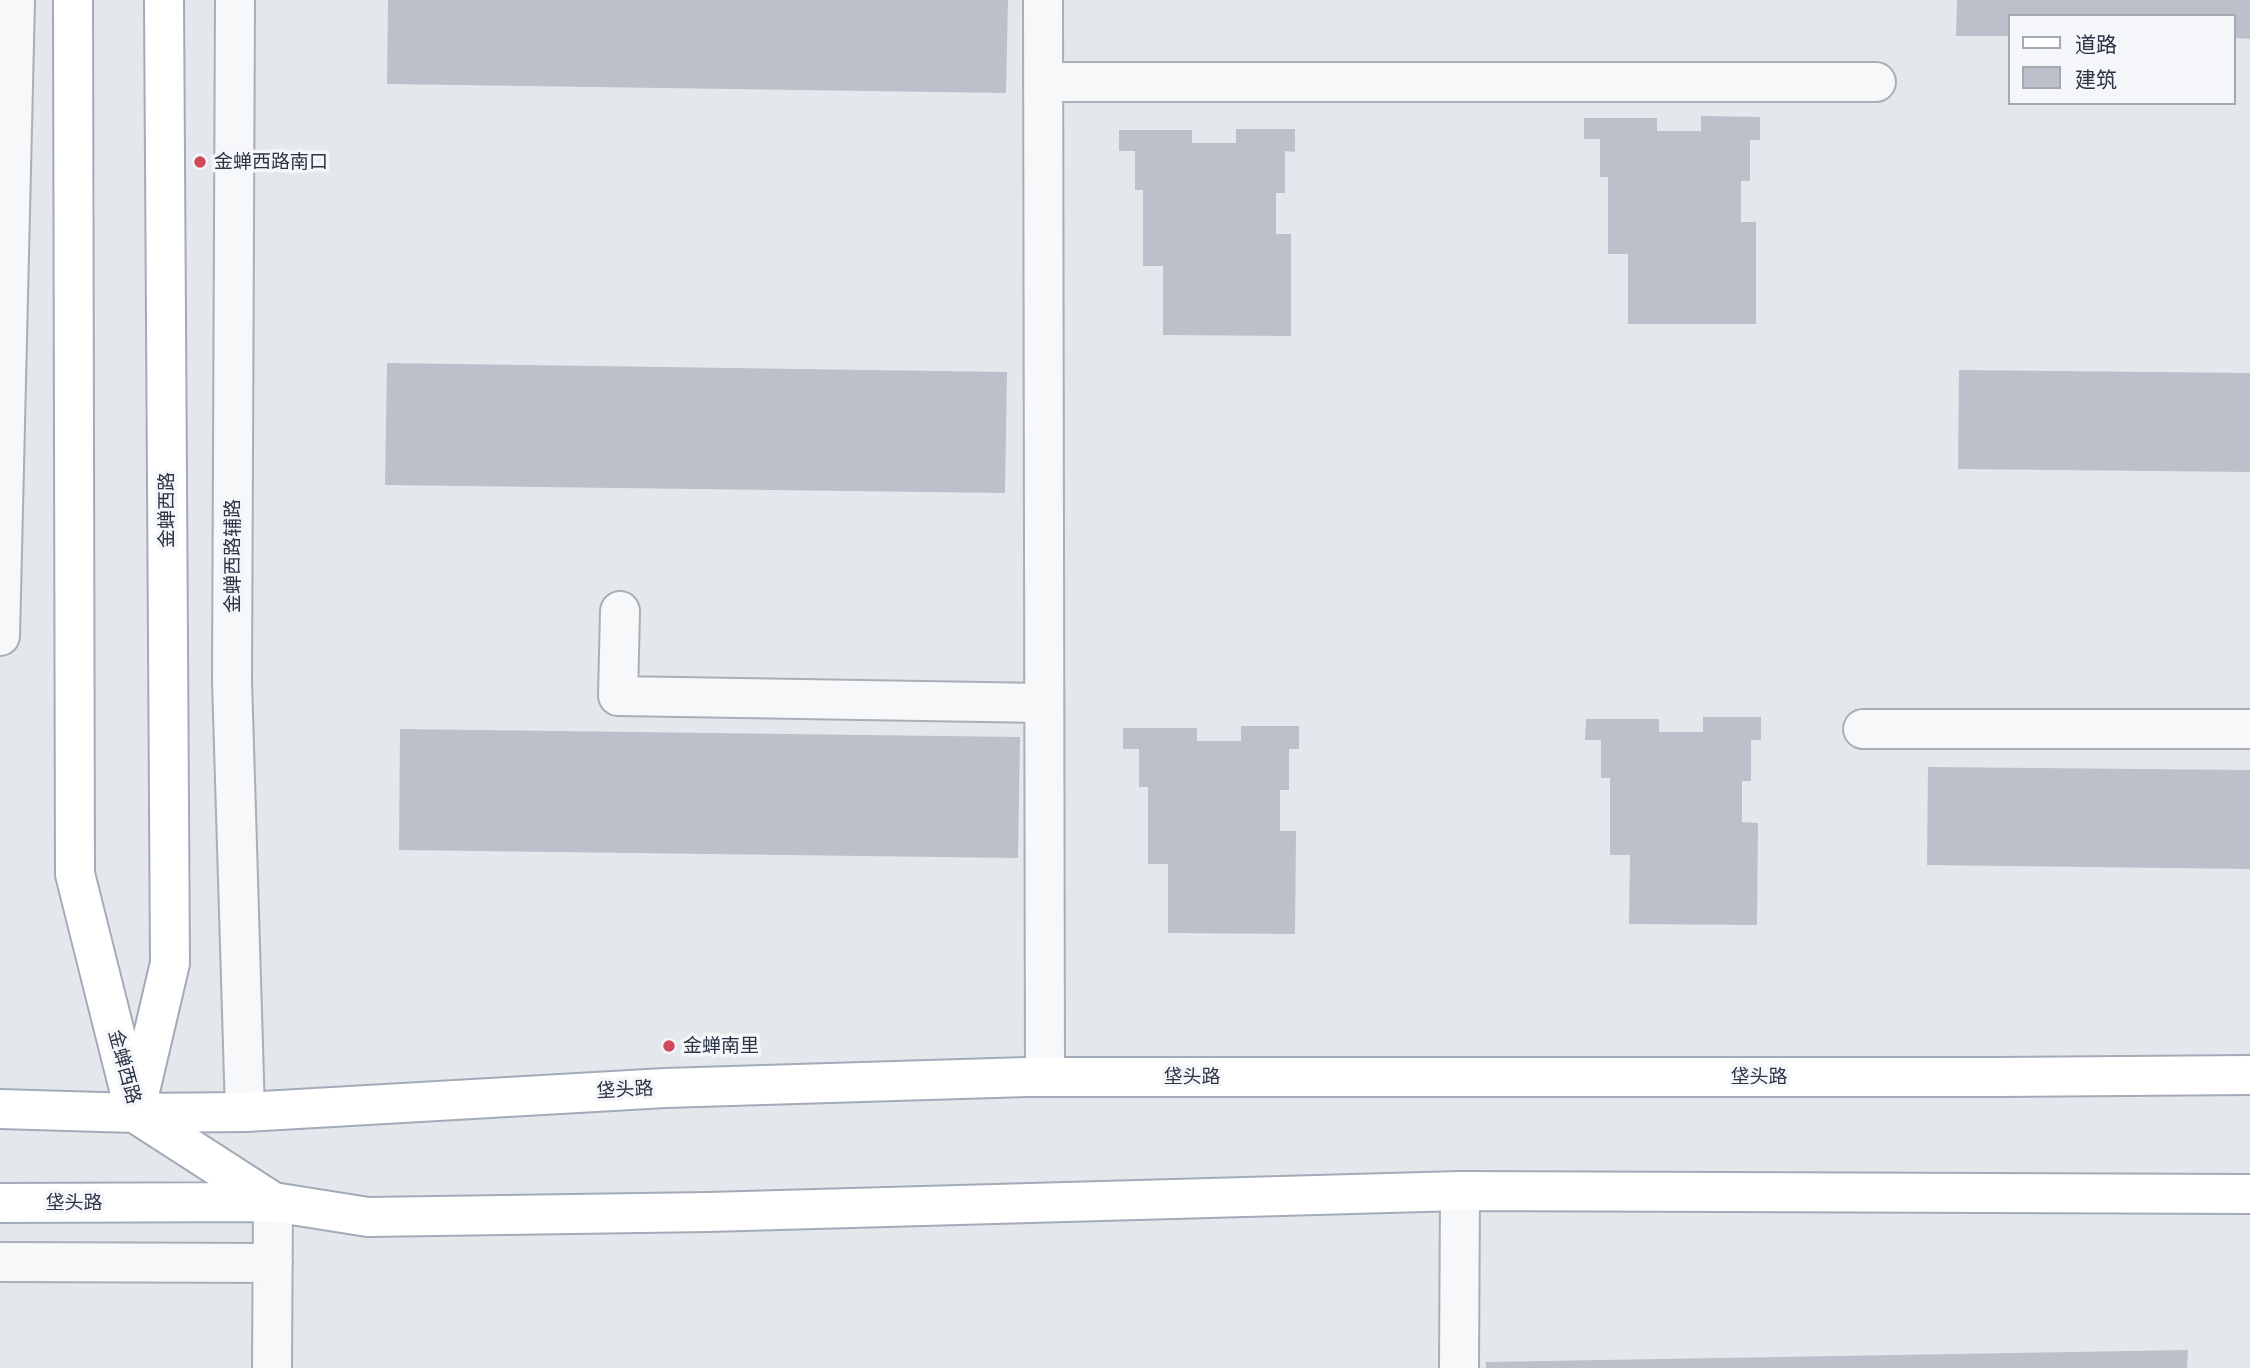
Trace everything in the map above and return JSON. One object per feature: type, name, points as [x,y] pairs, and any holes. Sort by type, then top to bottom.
[{"type":"main road","name":"金蝉西路","points":[[73,0],[75,874],[135,1113]]},
{"type":"main road","name":"金蝉西路","points":[[135,1113],[170,963],[164,0]]},
{"type":"main road","name":"垡头路","points":[[0,1109],[135,1113],[246,1112],[664,1088],[1045,1077],[1999,1077],[2250,1074]]},
{"type":"main road","name":"垡头路","points":[[135,1113],[273,1202]]},
{"type":"main road","name":"垡头路","points":[[0,1203],[273,1202],[368,1217],[708,1212],[1460,1191],[2250,1194]]},
{"type":"street","points":[[0,636],[15,0]]},
{"type":"street","name":"金蝉西路辅路","points":[[235,0],[232,680],[246,1112]]},
{"type":"street","points":[[1043,0],[1045,1077]]},
{"type":"street","points":[[1043,82],[1876,82]]},
{"type":"street","points":[[620,611],[618,695],[1044,703]]},
{"type":"street","points":[[1863,730],[2250,730]]},
{"type":"street","points":[[1459,1368],[1460,1191]]},
{"type":"street","points":[[272,1368],[273,1202]]},
{"type":"street","points":[[0,1262],[273,1263]]},
{"type":"building","points":[[388,0],[1008,0],[1006,93],[387,84]]},
{"type":"building","points":[[1957,0],[2250,0],[2250,39],[2236,38],[2236,14],[2008,14],[2008,36],[1956,36]]},
{"type":"building","points":[[1701,116],[1760,117],[1760,140],[1750,140],[1750,181],[1741,181],[1741,222],[1756,222],[1756,324],[1628,324],[1628,254],[1608,254],[1608,177],[1600,177],[1600,139],[1584,139],[1584,118],[1657,118],[1657,131],[1701,131]]},
{"type":"building","points":[[1236,129],[1295,129],[1295,152],[1285,151],[1285,193],[1276,193],[1276,234],[1291,234],[1291,336],[1163,335],[1163,266],[1143,266],[1143,190],[1135,190],[1135,151],[1119,151],[1119,130],[1192,130],[1192,143],[1236,143]]},
{"type":"building","points":[[387,363],[1007,372],[1005,493],[385,485]]},
{"type":"building","points":[[1959,370],[2250,373],[2250,472],[1958,469]]},
{"type":"building","points":[[1703,717],[1761,717],[1761,740],[1751,740],[1751,781],[1742,781],[1742,822],[1758,823],[1757,925],[1629,924],[1630,855],[1610,855],[1610,778],[1601,778],[1601,740],[1585,740],[1586,719],[1659,719],[1659,732],[1703,732]]},
{"type":"building","points":[[1241,726],[1299,726],[1299,749],[1289,749],[1289,790],[1280,790],[1280,831],[1296,831],[1295,934],[1168,933],[1168,864],[1148,864],[1148,787],[1139,787],[1139,749],[1123,749],[1123,728],[1197,728],[1197,741],[1241,741]]},
{"type":"building","points":[[400,729],[1020,737],[1018,858],[399,850]]},
{"type":"building","points":[[1928,767],[2250,770],[2250,869],[1927,865]]},
{"type":"building","points":[[2188,1350],[2187,1368],[1486,1368],[1486,1362]]},
{"type":"place","name":"金蝉西路南口","points":[[200,162]]},
{"type":"place","name":"金蝉南里","points":[[669,1046]]}]
